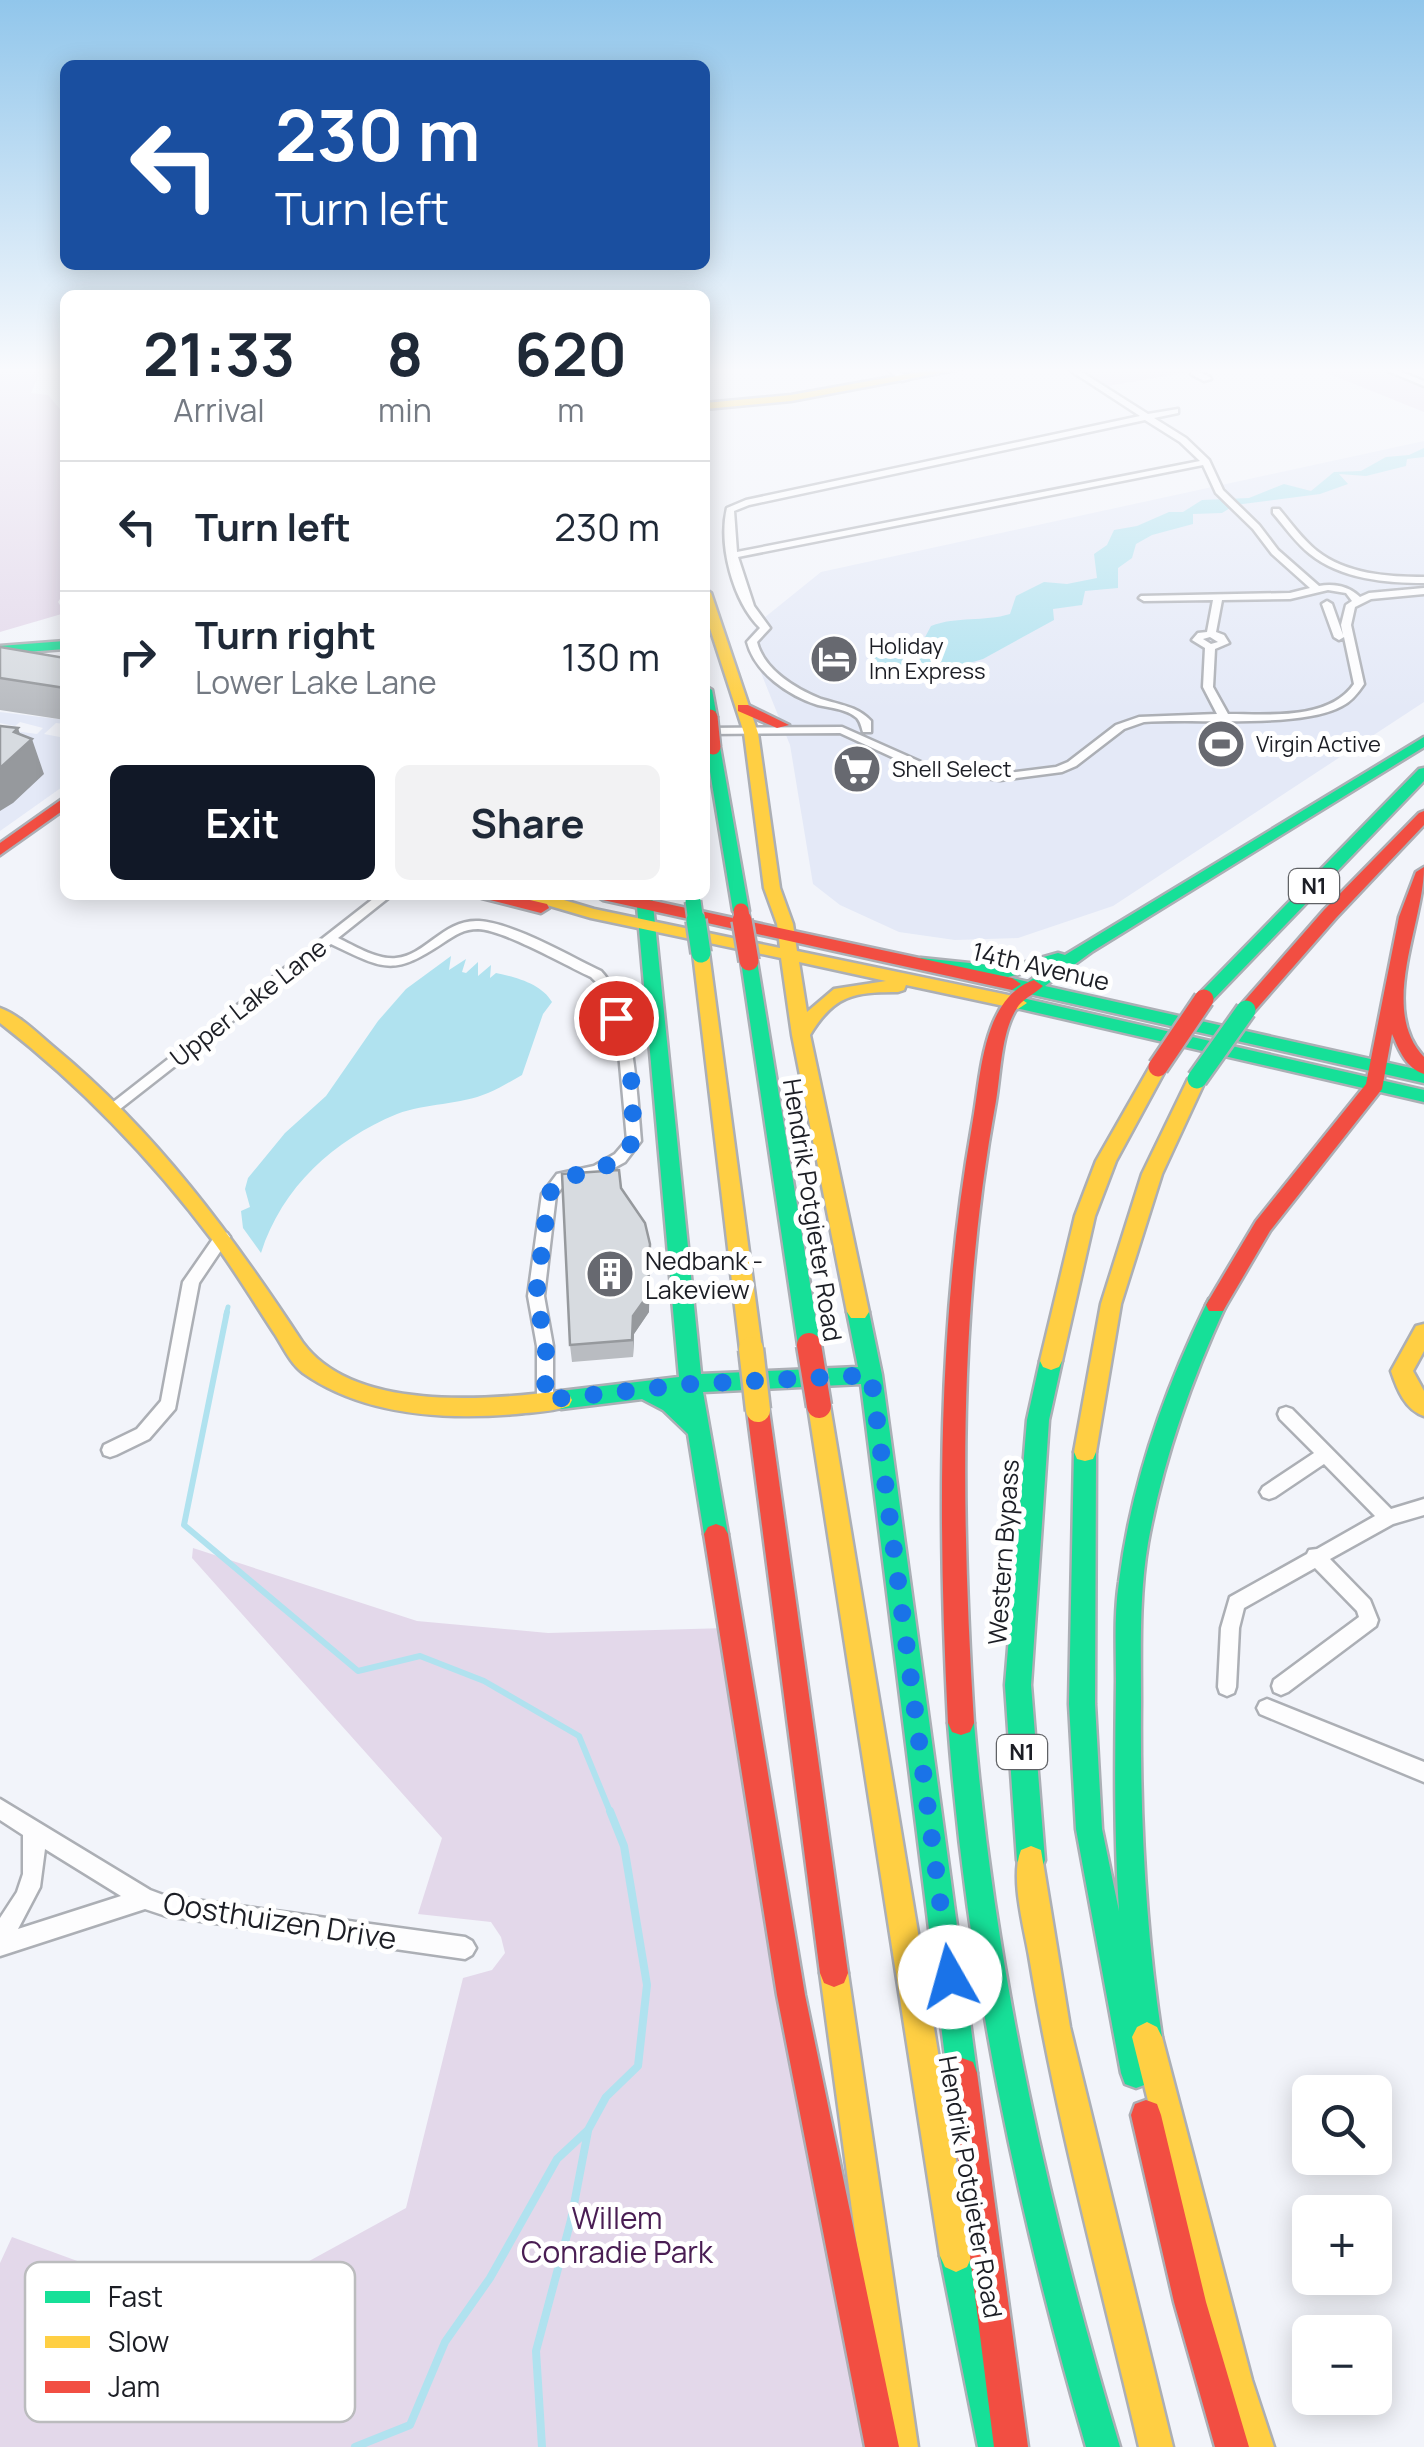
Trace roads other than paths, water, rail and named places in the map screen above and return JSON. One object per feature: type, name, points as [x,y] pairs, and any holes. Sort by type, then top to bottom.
[{"type":"main road","points":[[710,608],[749,728],[772,888],[786,932],[801,1035],[871,1375],[1012,2447]]},
{"type":"main road","points":[[0,647],[60,641]]},
{"type":"main road","points":[[749,728],[781,728]]},
{"type":"main road","points":[[749,728],[781,728]]},
{"type":"main road","name":"Hendrik Potgieter Road","points":[[713,732],[950,2232],[995,2447]]},
{"type":"main road","points":[[1103,2447],[1041,2226],[1001,2033],[972,1840],[952,1580],[950,1391],[963,1224],[1019,996],[1087,947],[1424,741]]},
{"type":"main road","name":"Western Bypass","points":[[1156,2447],[1055,2027],[1032,1886],[1018,1685],[1038,1420],[1084,1216],[1106,1161],[1158,1067],[1204,999],[1424,772]]},
{"type":"main road","points":[[0,840],[60,796]]},
{"type":"main road","points":[[0,850],[60,806]]},
{"type":"main road","name":"N1","points":[[1232,2447],[1190,2302],[1126,2031],[1089,1830],[1082,1704],[1083,1499],[1088,1421],[1110,1304],[1152,1174],[1197,1079],[1246,1010],[1330,914],[1424,816]]},
{"type":"main road","points":[[1424,872],[1400,931],[1396,986],[1400,1043],[1411,1059],[1424,1068]]},
{"type":"main road","points":[[772,888],[806,924],[867,951]]},
{"type":"main road","points":[[506,900],[532,907],[647,908],[691,1384],[786,1963],[833,2217],[882,2447]]},
{"type":"main road","points":[[559,900],[589,905],[632,935],[652,960]]},
{"type":"main road","points":[[693,900],[758,1410],[794,1652],[808,1794],[864,2220],[901,2447]]},
{"type":"main road","name":"14th Avenue","points":[[647,908],[786,932],[920,963],[1019,996]]},
{"type":"main road","name":"14th Avenue","points":[[647,908],[788,956],[1019,996],[1379,1077],[1424,1096]]},
{"type":"main road","points":[[920,963],[1008,972],[1087,947]]},
{"type":"main road","points":[[801,1035],[814,1008],[836,991],[858,986],[940,985]]},
{"type":"main road","points":[[1257,2447],[1152,2068],[1135,1962],[1127,1776],[1130,1584],[1144,1512],[1194,1349],[1234,1268],[1379,1077],[1386,1009],[1396,986]]},
{"type":"main road","points":[[0,1014],[49,1052],[110,1110],[222,1238],[306,1364],[325,1378],[360,1394],[428,1405],[545,1400],[691,1384],[871,1375]]},
{"type":"main road","name":"14th Avenue","points":[[1379,1077],[1424,1077]]},
{"type":"main road","points":[[1424,1332],[1402,1370],[1407,1387],[1424,1407]]},
{"type":"main road","points":[[643,1389],[672,1404],[699,1430]]},
{"type":"street","points":[[818,722],[822,708],[814,699],[757,658],[752,642],[765,628],[749,614],[728,512],[739,506],[843,483]]},
{"type":"street","points":[[735,555],[1099,483]]},
{"type":"street","points":[[781,728],[863,732],[908,761],[937,770],[1006,776],[1058,770],[1072,764],[1120,727],[1144,719],[1310,707],[1336,697],[1348,680],[1338,632],[1320,597],[1274,552],[1216,483]]},
{"type":"street","points":[[1276,511],[1312,552],[1327,562],[1349,570],[1424,580]]},
{"type":"street","points":[[1296,570],[1345,589],[1424,591]]},
{"type":"street","points":[[1320,597],[1345,589]]},
{"type":"street","points":[[1345,589],[1354,602]]},
{"type":"street","points":[[1144,598],[1290,596],[1354,602],[1387,593]]},
{"type":"street","points":[[1218,597],[1211,641],[1210,690],[1221,712]]},
{"type":"street","points":[[781,728],[818,722],[863,732],[940,766],[1004,771],[1063,758],[1111,725],[1131,717],[1194,710],[1313,712],[1351,696],[1359,684],[1346,625],[1354,602]]},
{"type":"street","points":[[1194,710],[1210,690]]},
{"type":"street","points":[[814,699],[852,710],[866,720],[863,732]]},
{"type":"street","points":[[713,732],[749,728]]},
{"type":"street","name":"Upper Lake Lane","points":[[110,1110],[380,900]]},
{"type":"street","points":[[329,939],[372,959],[394,963],[412,958],[460,926],[490,926],[587,968],[604,982],[625,1042],[634,1140],[620,1158],[598,1170],[562,1178],[549,1194],[536,1296],[546,1346],[545,1400]]},
{"type":"street","points":[[110,1450],[142,1434],[168,1404],[192,1282],[222,1238]]},
{"type":"street","points":[[1286,1414],[1388,1518]]},
{"type":"street","points":[[1270,1492],[1326,1454]]},
{"type":"street","points":[[1227,1687],[1230,1628],[1236,1603],[1388,1518],[1424,1507]]},
{"type":"street","points":[[1281,1686],[1370,1620],[1364,1606],[1315,1556]]},
{"type":"street","points":[[1266,1708],[1424,1772]]},
{"type":"street","name":"Oosthuizen Drive","points":[[0,1809],[145,1899],[182,1909],[464,1948]]},
{"type":"street","points":[[0,1936],[28,1895],[34,1876],[37,1853],[33,1831]]},
{"type":"street","points":[[0,1945],[145,1899]]},
{"type":"water","points":[[1320,483],[1348,484],[1320,494],[1235,505],[1222,513],[1193,514],[1193,524],[1152,535],[1136,544],[1132,558],[1118,568],[1118,588],[1085,591],[1082,605],[1053,609],[1054,620],[983,659],[936,673],[878,675],[868,657],[916,654],[931,626],[1010,614],[1016,596],[1044,582],[1067,584],[1097,578],[1094,554],[1107,545],[1114,530],[1137,526],[1169,512],[1183,512],[1202,500],[1249,498],[1284,484],[1311,491]]},
{"type":"water","points":[[451,956],[449,970],[466,959],[462,972],[478,962],[478,976],[491,965],[490,978],[496,973],[520,979],[542,990],[552,1002],[543,1014],[522,1075],[477,1097],[397,1114],[352,1137],[313,1168],[297,1187],[270,1229],[261,1253],[243,1228],[241,1211],[250,1207],[245,1189],[248,1178],[285,1133],[326,1096],[378,1021],[406,989]]},
{"type":"waterway","points":[[226,1315],[228,1307]]},
{"type":"waterway","points":[[227,1312],[184,1525],[358,1671],[420,1656],[484,1681],[579,1736],[611,1814]]},
{"type":"waterway","points":[[355,2447],[410,2425],[445,2342],[490,2278],[557,2159],[588,2130],[606,2097],[638,2066],[647,1985],[624,1846],[610,1811]]},
{"type":"waterway","points":[[542,2447],[536,2351],[571,2220],[588,2131]]},
{"type":"place","name":"Holiday Inn Express","points":[[834,659]]},
{"type":"place","name":"Virgin Active","points":[[1221,744]]},
{"type":"place","name":"Shell Select","points":[[857,769]]},
{"type":"place","name":"Nedbank - Lakeview","points":[[610,1274]]},
{"type":"park label","name":"Willem Conradie Park","points":[[617,2234]]}]
